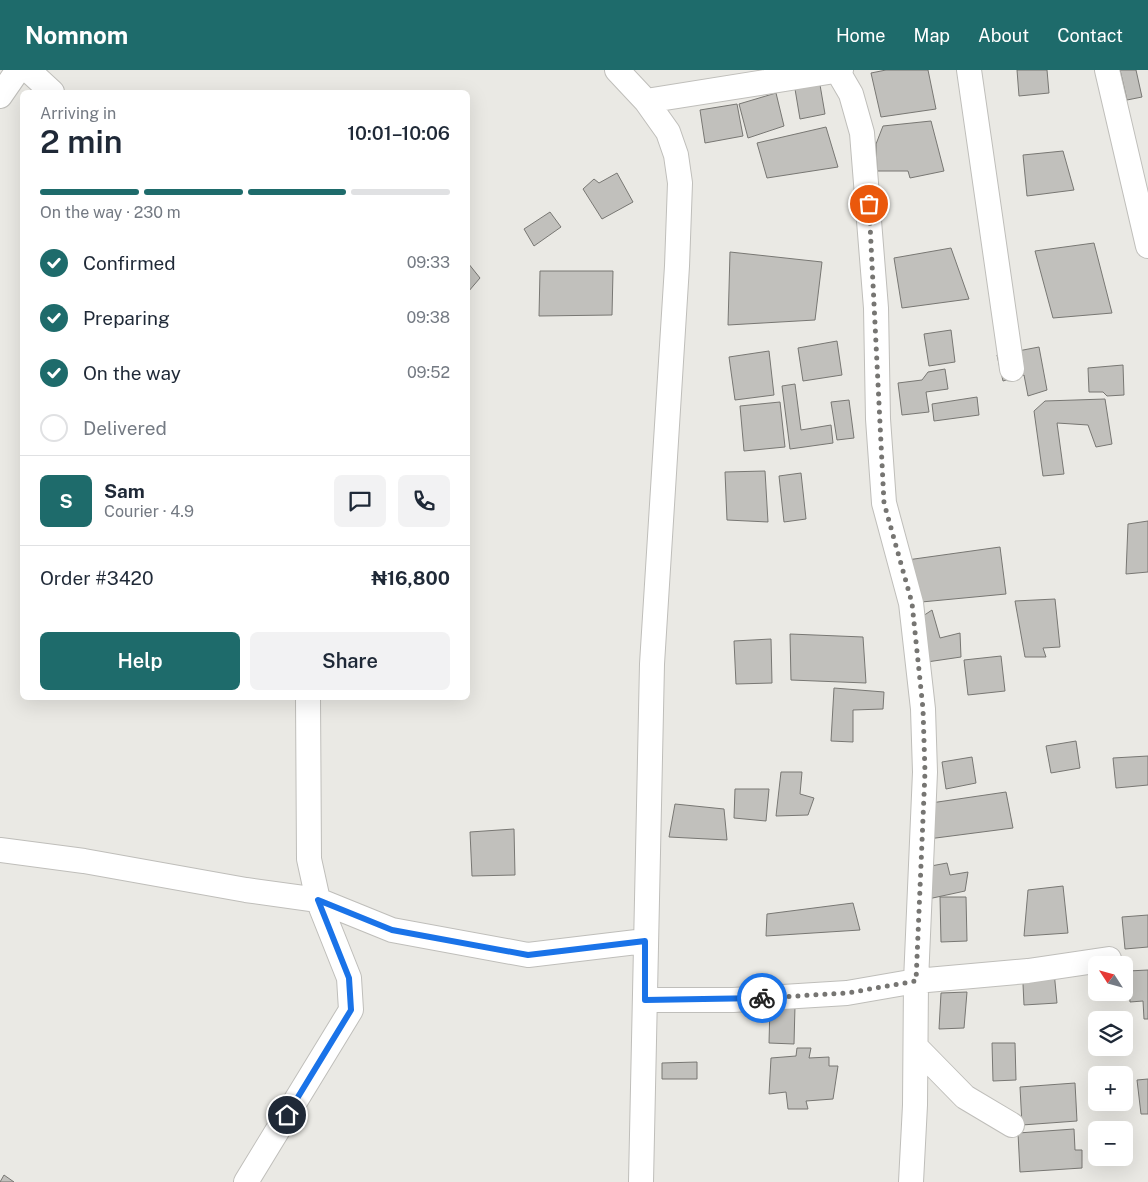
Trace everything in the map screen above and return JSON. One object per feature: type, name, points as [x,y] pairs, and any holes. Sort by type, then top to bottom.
[{"type":"street","points":[[0,96],[18,70]]},
{"type":"street","points":[[28,70],[50,90]]},
{"type":"street","points":[[617,70],[646,101],[668,132],[676,155],[680,183],[677,266],[652,664],[641,1182]]},
{"type":"street","points":[[837,70],[851,94],[862,133],[876,308],[878,419],[884,503],[912,603],[920,663],[925,772],[916,981],[916,1047],[911,1182]]},
{"type":"street","points":[[646,101],[841,70]]},
{"type":"street","points":[[969,70],[1012,369]]},
{"type":"street","points":[[1107,70],[1148,246]]},
{"type":"street","points":[[246,1182],[351,1010],[349,978],[318,900],[309,859],[308,700]]},
{"type":"street","points":[[0,850],[84,860],[246,890],[318,900],[392,930],[528,955],[645,941]]},
{"type":"street","points":[[645,1000],[733,1000],[847,993],[916,981],[1028,971],[1088,962]]},
{"type":"street","points":[[916,1047],[965,1097],[1012,1125]]},
{"type":"building","points":[[886,70],[928,70],[936,109],[881,117],[871,73]]},
{"type":"building","points":[[1017,70],[1047,70],[1049,93],[1019,96]]},
{"type":"building","points":[[1120,70],[1136,70],[1142,97],[1127,100]]},
{"type":"building","points":[[819,79],[825,114],[800,119],[794,83]]},
{"type":"building","points":[[776,93],[784,126],[748,138],[739,104]]},
{"type":"building","points":[[737,104],[743,136],[705,143],[700,110]]},
{"type":"building","points":[[931,121],[944,171],[910,178],[908,171],[877,171],[876,144],[883,126]]},
{"type":"building","points":[[826,127],[838,167],[767,178],[757,143]]},
{"type":"building","points":[[1063,151],[1074,190],[1027,196],[1023,155]]},
{"type":"building","points":[[617,173],[633,202],[602,219],[583,189],[594,179],[599,183]]},
{"type":"building","points":[[550,212],[561,227],[534,246],[524,229]]},
{"type":"building","points":[[1094,243],[1112,313],[1053,318],[1035,251]]},
{"type":"building","points":[[951,248],[969,299],[902,308],[894,258]]},
{"type":"building","points":[[730,252],[822,262],[815,320],[728,325]]},
{"type":"building","points":[[470,266],[480,278],[470,290]]},
{"type":"building","points":[[540,271],[613,271],[612,315],[539,316]]},
{"type":"building","points":[[951,330],[955,362],[929,366],[924,334]]},
{"type":"building","points":[[837,341],[842,375],[803,381],[798,348]]},
{"type":"building","points":[[1039,347],[1047,390],[1028,396],[1024,375],[1003,381],[997,355]]},
{"type":"building","points":[[769,351],[774,395],[735,400],[729,357]]},
{"type":"building","points":[[1123,365],[1124,395],[1107,396],[1103,392],[1089,392],[1088,368]]},
{"type":"building","points":[[945,369],[948,389],[926,392],[929,412],[902,415],[898,383],[922,380],[928,372]]},
{"type":"building","points":[[795,384],[801,430],[831,425],[833,443],[790,449],[782,386]]},
{"type":"building","points":[[977,397],[979,415],[934,421],[932,404]]},
{"type":"building","points":[[1105,399],[1112,444],[1096,447],[1088,425],[1057,423],[1064,474],[1043,476],[1034,411],[1045,401]]},
{"type":"building","points":[[849,400],[854,438],[837,440],[831,402]]},
{"type":"building","points":[[780,402],[785,447],[744,451],[740,406]]},
{"type":"building","points":[[765,471],[768,522],[727,520],[725,472]]},
{"type":"building","points":[[801,473],[806,519],[784,522],[779,476]]},
{"type":"building","points":[[1148,521],[1148,572],[1126,574],[1128,524]]},
{"type":"building","points":[[1000,547],[1006,594],[911,603],[907,560]]},
{"type":"building","points":[[1055,599],[1060,647],[1043,648],[1046,657],[1025,657],[1015,601]]},
{"type":"building","points":[[932,610],[940,638],[960,633],[961,657],[920,663],[914,622]]},
{"type":"building","points":[[790,634],[863,637],[866,683],[791,680]]},
{"type":"building","points":[[771,639],[772,683],[736,684],[734,641]]},
{"type":"building","points":[[1001,656],[1005,691],[968,695],[964,660]]},
{"type":"building","points":[[834,688],[884,692],[883,709],[853,710],[853,742],[831,741]]},
{"type":"building","points":[[1076,741],[1080,768],[1051,773],[1046,746]]},
{"type":"building","points":[[1148,756],[1148,785],[1116,788],[1113,758]]},
{"type":"building","points":[[972,757],[976,783],[946,789],[942,762]]},
{"type":"building","points":[[781,772],[802,772],[800,794],[814,798],[808,815],[776,816]]},
{"type":"building","points":[[735,789],[769,789],[766,821],[734,818]]},
{"type":"building","points":[[1006,792],[1013,828],[928,839],[924,804]]},
{"type":"building","points":[[675,804],[724,809],[727,840],[669,837]]},
{"type":"building","points":[[514,829],[515,875],[472,876],[470,832]]},
{"type":"building","points":[[947,863],[950,875],[968,872],[965,891],[928,899],[931,866]]},
{"type":"building","points":[[1063,886],[1068,933],[1024,936],[1028,890]]},
{"type":"building","points":[[940,897],[966,897],[967,941],[941,942]]},
{"type":"building","points":[[853,903],[860,930],[766,936],[767,914]]},
{"type":"building","points":[[1148,915],[1148,947],[1125,949],[1122,917]]},
{"type":"building","points":[[1053,961],[1057,1003],[1024,1005],[1022,963]]},
{"type":"building","points":[[1148,970],[1148,1019],[1144,1019],[1143,1001],[1130,1002],[1133,1001],[1133,971]]},
{"type":"building","points":[[967,992],[964,1028],[939,1029],[941,993]]},
{"type":"building","points":[[770,1006],[795,1006],[794,1044],[769,1043]]},
{"type":"building","points":[[992,1043],[1015,1043],[1016,1080],[993,1081]]},
{"type":"building","points":[[797,1048],[811,1048],[809,1058],[829,1057],[829,1066],[838,1066],[833,1099],[806,1101],[808,1109],[788,1109],[786,1092],[769,1094],[771,1058],[796,1056]]},
{"type":"building","points":[[697,1062],[697,1079],[662,1079],[662,1063]]},
{"type":"building","points":[[1148,1079],[1148,1114],[1141,1114],[1137,1080]]},
{"type":"building","points":[[1075,1083],[1077,1121],[1022,1125],[1020,1087]]},
{"type":"building","points":[[1074,1129],[1075,1150],[1082,1150],[1082,1168],[1020,1172],[1018,1133]]},
{"type":"building","points":[[4,1175],[14,1182],[0,1182]]},
{"type":"way so far","points":[[762,998],[847,993],[916,981],[925,772],[923,709],[919,654],[912,603],[884,503],[878,419],[876,308],[869,204]]},
{"type":"route","points":[[287,1115],[351,1010],[349,978],[318,900],[392,930],[528,955],[645,941],[645,1000],[733,1000],[762,998]]}]
